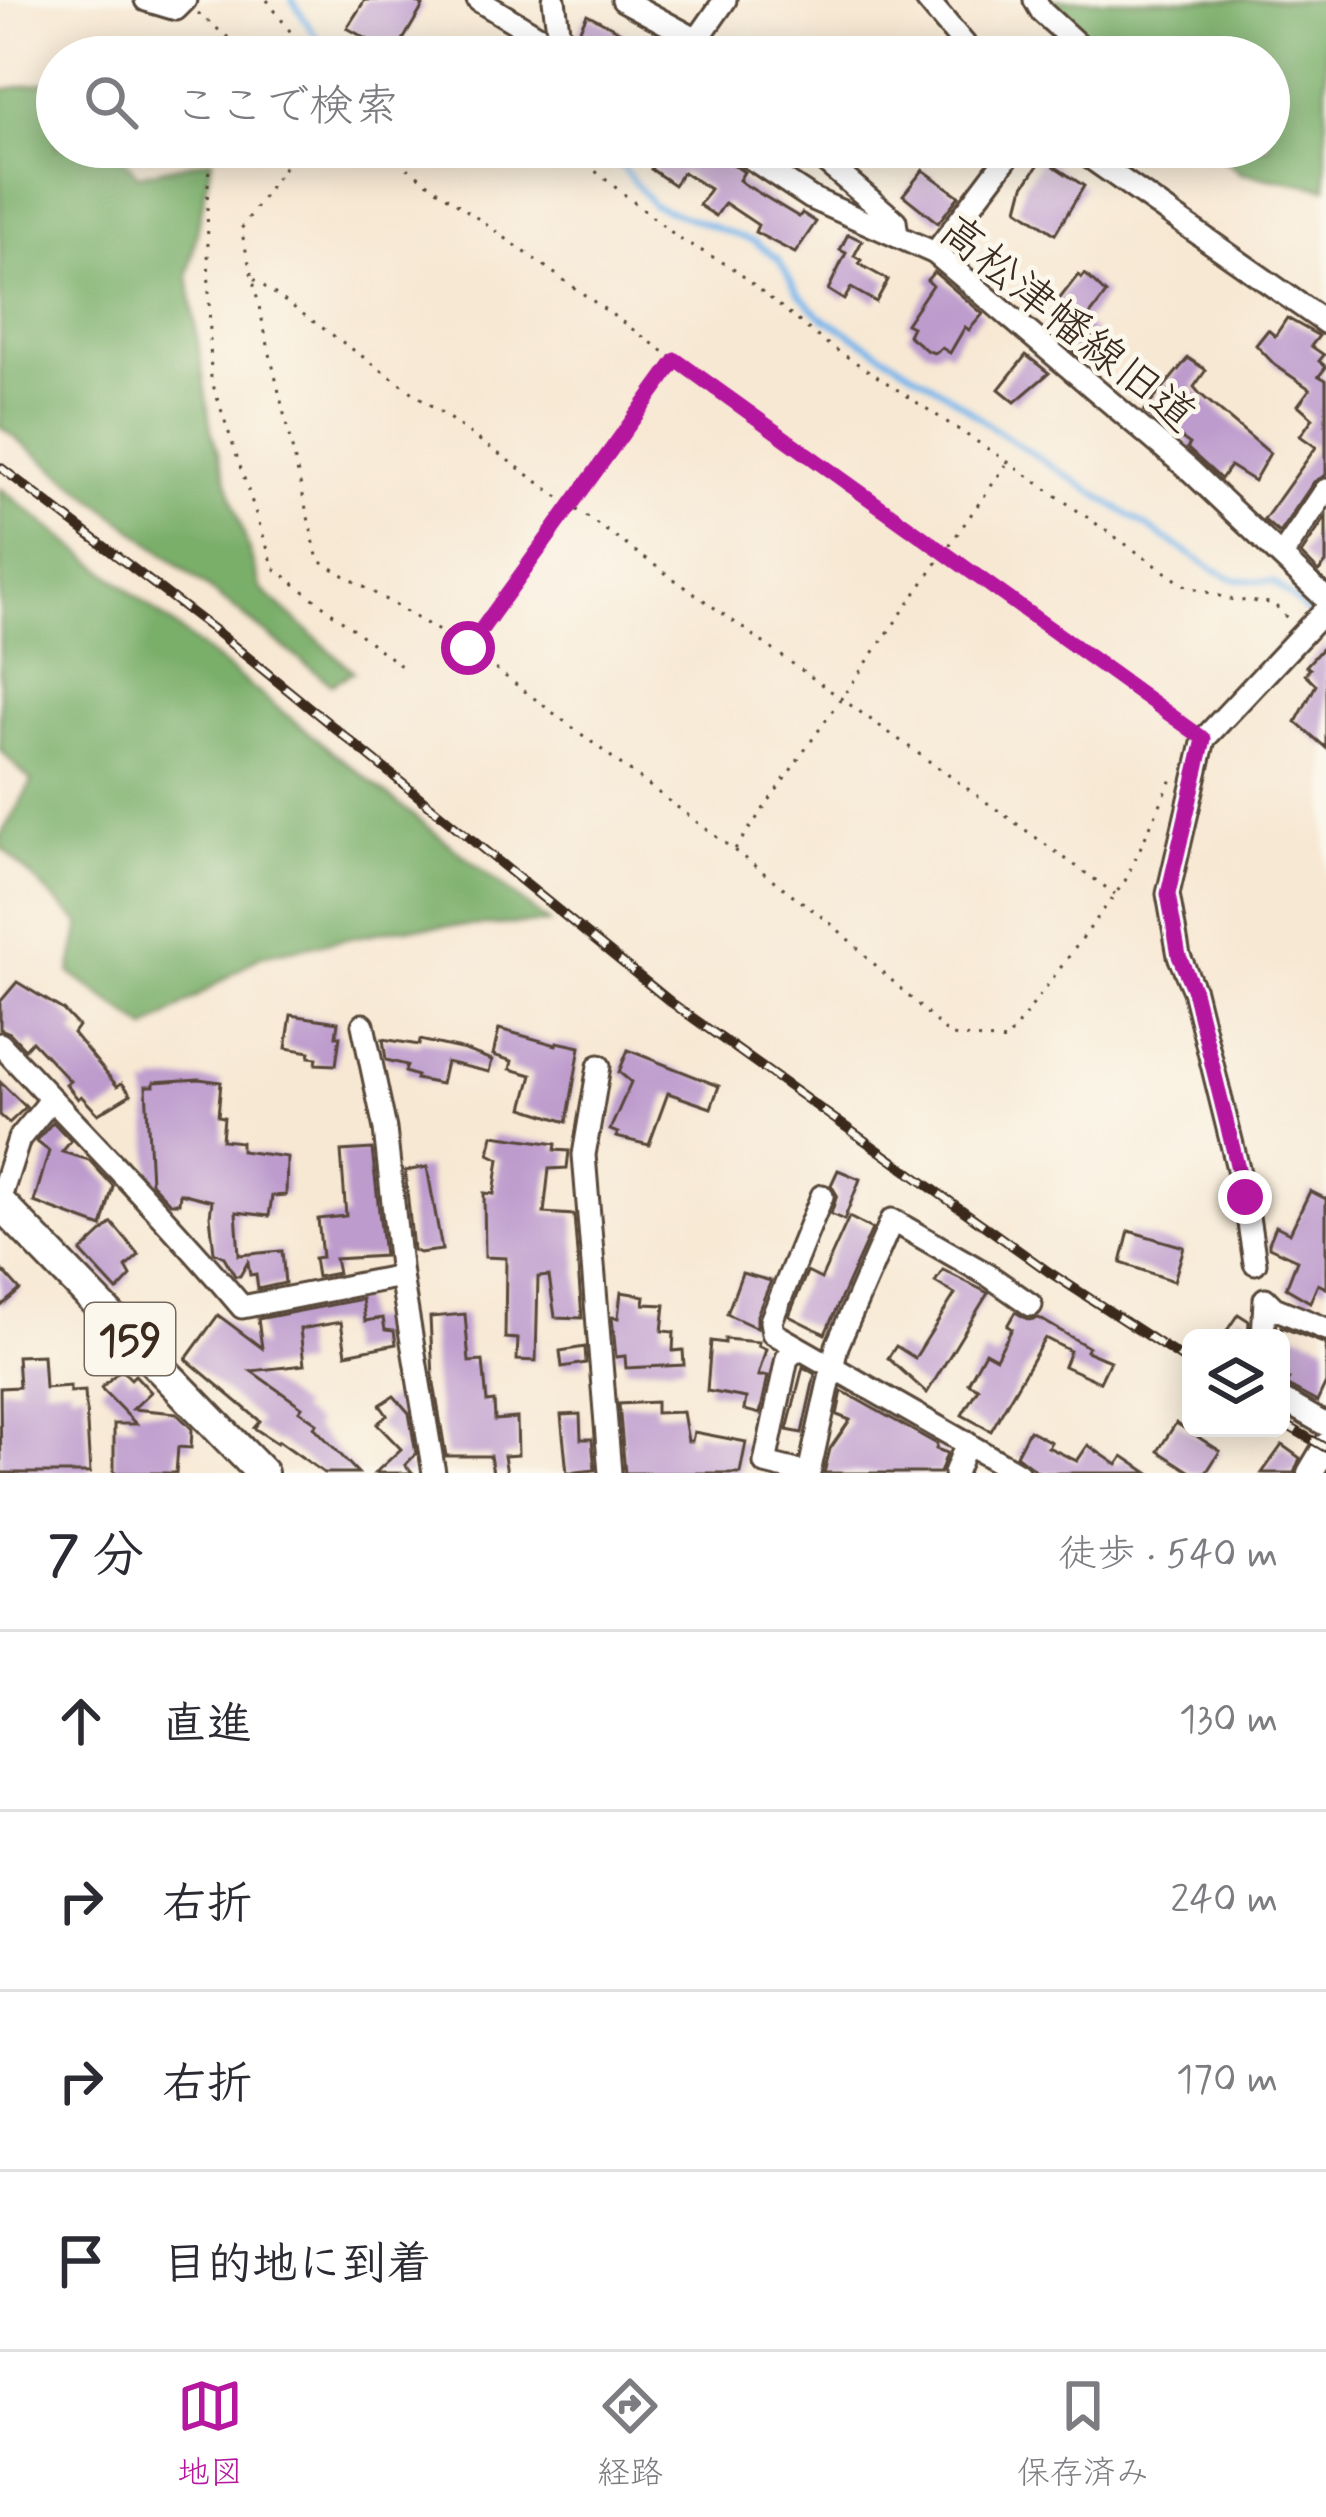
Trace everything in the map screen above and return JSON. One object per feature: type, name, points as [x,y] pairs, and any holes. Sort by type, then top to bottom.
[{"type":"highway","name":"159","points":[[0,1201],[262,1473]]},
{"type":"street","points":[[146,0],[176,10],[186,2]]},
{"type":"street","points":[[478,0],[536,36]]},
{"type":"street","points":[[554,0],[555,36]]},
{"type":"street","points":[[622,0],[690,36]]},
{"type":"street","points":[[700,36],[725,0]]},
{"type":"street","points":[[927,0],[957,36]]},
{"type":"street","points":[[1035,0],[1069,36]]},
{"type":"street","name":"高松津幡線旧道","points":[[766,168],[811,197],[934,253],[1191,471],[1326,599]]},
{"type":"street","points":[[833,168],[896,221],[898,236]]},
{"type":"street","points":[[934,253],[999,168]]},
{"type":"street","points":[[1105,168],[1326,323]]},
{"type":"street","points":[[1282,555],[1326,490]]},
{"type":"street","points":[[1255,1263],[1245,1197],[1194,991],[1179,956],[1168,894],[1204,739],[1325,610]]},
{"type":"street","points":[[363,1025],[385,1130],[400,1276],[434,1473]]},
{"type":"street","points":[[0,1044],[123,1177],[168,1218],[242,1307],[400,1276]]},
{"type":"street","points":[[599,1066],[584,1155],[610,1473]]},
{"type":"street","points":[[0,1201],[19,1139],[52,1100]]},
{"type":"street","points":[[822,1196],[771,1321],[773,1334],[1018,1473]]},
{"type":"street","points":[[799,1349],[787,1358],[766,1468],[807,1473],[837,1346],[892,1220],[1030,1305]]},
{"type":"street","points":[[1263,1329],[1265,1299],[1274,1308],[1326,1329]]},
{"type":"street","points":[[1290,1404],[1326,1425]]},
{"type":"street","points":[[955,1473],[967,1443]]},
{"type":"path","points":[[267,0],[294,36]]},
{"type":"path","points":[[186,2],[225,36]]},
{"type":"path","points":[[209,168],[211,379],[274,568],[401,666]]},
{"type":"path","points":[[283,168],[241,229],[318,560],[468,648],[836,927],[951,1036],[1006,1041],[1125,881],[1174,774]]},
{"type":"path","points":[[407,168],[1204,739]]},
{"type":"path","points":[[591,168],[680,239],[734,268],[823,341],[1184,586],[1233,600],[1273,603],[1304,633]]},
{"type":"path","points":[[252,278],[1115,894]]},
{"type":"path","points":[[468,648],[676,360]]},
{"type":"path","points":[[734,850],[1008,463]]},
{"type":"green space","points":[[1040,0],[1326,0],[1326,188],[1234,168],[1290,168],[1290,36],[1075,36]]},
{"type":"green space","points":[[36,84],[36,168],[132,168],[138,175],[170,168],[210,168],[188,275],[211,430],[261,589],[354,672],[331,684],[0,426],[0,90]]},
{"type":"green space","points":[[0,488],[549,923],[401,928],[260,956],[147,1029],[70,973],[80,924],[0,846],[0,837],[32,782],[0,750]]},
{"type":"building","points":[[365,0],[413,0],[423,6],[405,36],[362,36],[347,28]]},
{"type":"building","points":[[587,14],[629,36],[579,36]]},
{"type":"building","points":[[738,168],[744,172],[739,180],[744,184],[816,222],[795,253],[755,232],[758,225],[725,203],[716,216],[699,205],[710,189],[683,172],[674,185],[651,169]]},
{"type":"building","points":[[1036,168],[1057,168],[1084,186],[1055,234],[1018,209],[1024,186]]},
{"type":"building","points":[[923,170],[959,196],[938,223],[903,195]]},
{"type":"building","points":[[848,234],[862,241],[854,256],[861,260],[859,264],[888,280],[876,302],[851,288],[844,300],[828,290],[846,253],[840,250]]},
{"type":"building","points":[[934,272],[983,314],[969,330],[965,327],[950,353],[942,348],[934,353],[926,350],[908,335],[912,327],[906,324],[932,285],[927,280]]},
{"type":"building","points":[[1085,274],[1106,294],[1084,323],[1095,332],[1077,355],[1057,337],[1073,316],[1057,302],[1078,275]]},
{"type":"building","points":[[1287,318],[1319,336],[1311,346],[1324,355],[1319,361],[1326,367],[1319,376],[1326,380],[1326,475],[1314,482],[1279,533],[1264,520],[1316,447],[1300,436],[1313,418],[1298,405],[1310,389],[1256,345],[1268,330],[1275,336]]},
{"type":"building","points":[[1026,355],[1049,373],[1015,402],[999,389]]},
{"type":"building","points":[[1188,358],[1206,370],[1194,387],[1200,394],[1270,453],[1254,481],[1230,466],[1221,479],[1187,448],[1190,444],[1144,411]]},
{"type":"building","points":[[1326,517],[1326,563],[1319,572],[1301,554]]},
{"type":"building","points":[[1326,644],[1326,748],[1296,722],[1316,685],[1305,674],[1310,669],[1306,666]]},
{"type":"building","points":[[17,982],[63,1010],[78,1026],[73,1033],[117,1086],[122,1083],[131,1094],[98,1114],[81,1096],[78,1099],[66,1084],[70,1081],[32,1041],[25,1049],[0,1029],[0,1002]]},
{"type":"building","points":[[291,1015],[338,1022],[336,1065],[316,1064],[310,1052],[286,1048]]},
{"type":"building","points":[[499,1029],[580,1047],[567,1122],[523,1108],[532,1075],[510,1069],[512,1061],[493,1055]]},
{"type":"building","points":[[383,1039],[419,1045],[420,1040],[465,1050],[492,1060],[489,1072],[446,1062],[441,1084],[416,1079],[405,1072],[407,1065],[386,1060]]},
{"type":"building","points":[[628,1050],[719,1086],[711,1108],[668,1093],[649,1145],[616,1137],[618,1133],[610,1130],[631,1082],[619,1072]]},
{"type":"building","points":[[199,1079],[221,1082],[222,1140],[241,1142],[241,1151],[287,1157],[286,1195],[272,1196],[269,1216],[236,1212],[239,1255],[282,1251],[285,1283],[258,1289],[248,1262],[240,1276],[235,1276],[224,1257],[214,1252],[212,1201],[180,1193],[179,1203],[170,1203],[151,1183],[146,1086]]},
{"type":"building","points":[[0,1082],[26,1107],[9,1123],[0,1115]]},
{"type":"building","points":[[53,1122],[71,1141],[62,1152],[89,1160],[113,1186],[102,1227],[34,1202],[49,1151],[36,1141]]},
{"type":"building","points":[[493,1135],[556,1144],[555,1150],[569,1151],[567,1168],[549,1169],[544,1213],[574,1215],[582,1318],[555,1317],[549,1276],[538,1277],[536,1361],[517,1360],[518,1339],[505,1338],[506,1258],[485,1257],[484,1193],[494,1194],[499,1159],[489,1154]]},
{"type":"building","points":[[372,1149],[384,1256],[335,1259],[338,1273],[317,1277],[314,1258],[322,1257],[318,1219],[346,1216],[341,1151]]},
{"type":"building","points":[[427,1167],[442,1250],[419,1253],[413,1250],[405,1171]]},
{"type":"building","points":[[838,1170],[860,1179],[844,1220],[831,1214],[837,1195],[831,1185]]},
{"type":"building","points":[[1310,1191],[1326,1199],[1326,1288],[1318,1284],[1310,1302],[1286,1288],[1297,1260],[1269,1243],[1276,1226],[1290,1233]]},
{"type":"building","points":[[849,1217],[872,1229],[825,1334],[789,1316],[807,1272],[821,1279]]},
{"type":"building","points":[[112,1223],[139,1255],[126,1267],[131,1276],[117,1291],[81,1252]]},
{"type":"building","points":[[1129,1231],[1184,1247],[1174,1281],[1121,1263]]},
{"type":"building","points":[[0,1268],[20,1290],[0,1307]]},
{"type":"building","points":[[943,1270],[988,1293],[927,1393],[888,1358],[896,1346],[915,1358],[955,1294],[935,1282]]},
{"type":"building","points":[[742,1273],[771,1281],[757,1315],[757,1328],[727,1314]]},
{"type":"building","points":[[621,1292],[645,1296],[644,1304],[665,1305],[662,1331],[674,1332],[673,1351],[683,1350],[684,1365],[626,1368],[625,1356],[616,1357],[612,1317],[618,1318]]},
{"type":"building","points":[[362,1299],[365,1321],[383,1318],[385,1330],[394,1331],[396,1344],[346,1354],[341,1322],[300,1329],[304,1365],[251,1371],[302,1407],[299,1411],[317,1423],[314,1427],[358,1473],[324,1473],[254,1428],[260,1421],[186,1359],[218,1315],[262,1348],[258,1319]]},
{"type":"building","points":[[1015,1312],[1029,1320],[1039,1318],[1088,1347],[1086,1351],[1110,1361],[1100,1382],[1064,1366],[1070,1351],[1045,1338],[991,1431],[962,1415],[978,1388],[968,1383],[985,1352],[996,1358],[1012,1329],[1007,1326]]},
{"type":"building","points":[[465,1314],[469,1362],[483,1361],[487,1402],[494,1401],[495,1420],[517,1418],[518,1455],[504,1456],[507,1473],[493,1473],[490,1456],[446,1456],[433,1377],[430,1317]]},
{"type":"building","points":[[1238,1314],[1249,1321],[1249,1329],[1228,1329]]},
{"type":"building","points":[[1290,1330],[1326,1344],[1326,1383],[1317,1402],[1290,1387]]},
{"type":"building","points":[[725,1339],[759,1342],[766,1349],[758,1376],[768,1376],[760,1414],[744,1410],[746,1398],[707,1391],[711,1341],[725,1343]]},
{"type":"building","points":[[585,1347],[586,1363],[562,1367],[560,1351]]},
{"type":"building","points":[[43,1355],[45,1388],[70,1386],[70,1392],[85,1391],[90,1473],[1,1473],[0,1388],[19,1387],[17,1356]]},
{"type":"building","points":[[803,1367],[815,1374],[802,1433],[787,1430]]},
{"type":"building","points":[[121,1369],[131,1379],[135,1375],[151,1392],[133,1409],[176,1413],[192,1429],[191,1448],[178,1447],[176,1473],[114,1473],[114,1424],[136,1424],[101,1388]]},
{"type":"building","points":[[842,1391],[937,1444],[936,1449],[947,1453],[940,1473],[824,1473],[830,1449],[850,1420],[837,1415]]},
{"type":"building","points":[[394,1396],[409,1413],[416,1454],[405,1465],[413,1473],[375,1473],[401,1449],[377,1424],[387,1415],[380,1405]]},
{"type":"building","points":[[656,1402],[656,1413],[683,1412],[688,1441],[694,1432],[746,1442],[740,1473],[625,1473],[619,1404]]},
{"type":"building","points":[[580,1414],[581,1439],[592,1439],[595,1470],[567,1473],[561,1415]]},
{"type":"building","points":[[1176,1423],[1182,1427],[1182,1437],[1198,1437],[1220,1451],[1206,1473],[1192,1473],[1158,1451]]},
{"type":"building","points":[[1029,1430],[1051,1442],[1048,1447],[1077,1461],[1088,1445],[1117,1465],[1123,1456],[1148,1473],[1039,1473],[1016,1455]]},
{"type":"building","points":[[1282,1445],[1300,1458],[1294,1473],[1262,1473]]},
{"type":"waterway","points":[[292,0],[316,36]]},
{"type":"waterway","points":[[623,168],[653,205],[755,242],[779,260],[797,292],[819,315],[948,394],[994,429],[1210,567],[1233,579],[1274,582],[1311,615]]},
{"type":"railway","points":[[0,467],[218,633],[672,1003],[1049,1272],[1182,1358]]},
{"type":"railway","points":[[1290,1427],[1326,1448]]},
{"type":"route","points":[[468,648],[676,360],[1204,739],[1168,894],[1179,956],[1194,991],[1245,1197]]}]
